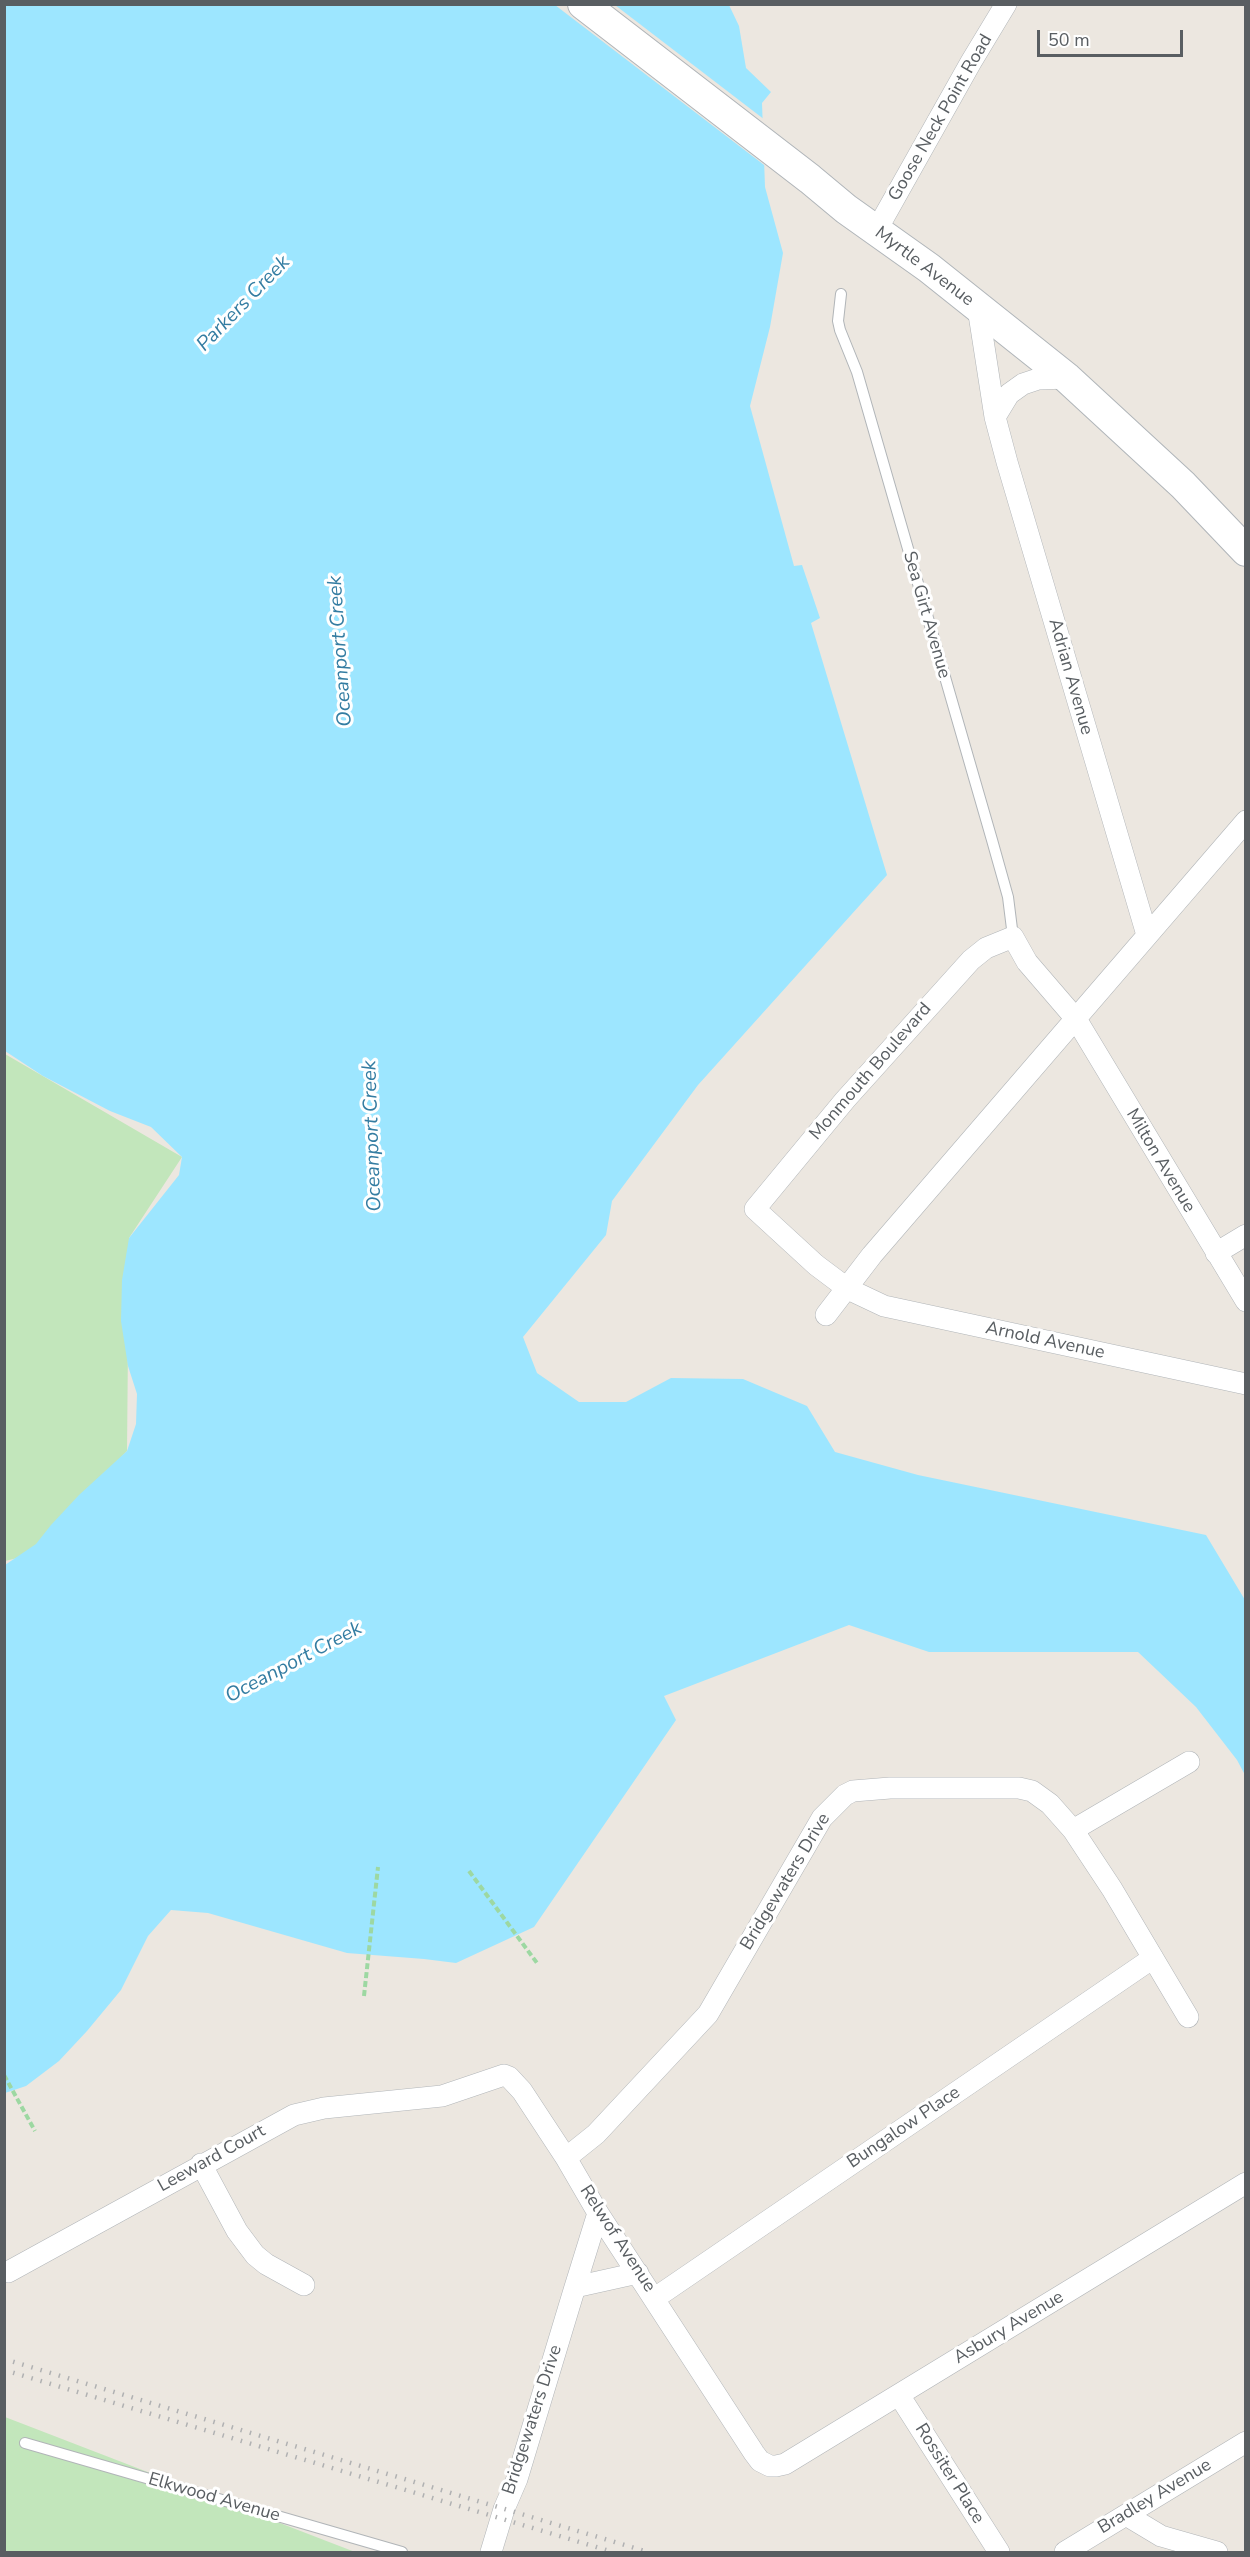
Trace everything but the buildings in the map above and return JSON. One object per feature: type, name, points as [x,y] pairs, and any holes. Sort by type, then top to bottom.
[{"type":"main road","name":"Myrtle Avenue","points":[[583,4],[1067,378],[1183,485],[1245,551]]},
{"type":"street","name":"Goose Neck Point Road","points":[[876,231],[1006,4]]},
{"type":"street","name":"Adrian Avenue","points":[[978,308],[995,417],[1147,935]]},
{"type":"street","points":[[995,417],[1009,394],[1023,384],[1038,379],[1067,378]]},
{"type":"street","points":[[826,1315],[872,1255],[1245,821]]},
{"type":"street","points":[[1013,937],[1027,962],[1076,1019]]},
{"type":"street","name":"Monmouth Boulevard","points":[[848,1289],[816,1265],[755,1209],[845,1100],[971,960],[986,948],[1013,937]]},
{"type":"street","name":"Milton Avenue","points":[[1076,1019],[1245,1301]]},
{"type":"street","points":[[1216,1253],[1245,1235]]},
{"type":"street","name":"Arnold Avenue","points":[[848,1289],[884,1306],[1245,1384]]},
{"type":"street","points":[[1073,1830],[1189,1762]]},
{"type":"street","name":"Bridgewaters Drive","points":[[566,2158],[604,2126],[708,2014],[822,1818],[845,1795],[853,1791],[890,1788],[1019,1788],[1032,1791],[1050,1804],[1073,1830],[1112,1889],[1188,2017]]},
{"type":"street","name":"Bungalow Place","points":[[655,2298],[1153,1958]]},
{"type":"street","name":"Relwof Avenue","points":[[434,2097],[455,2093],[504,2075],[509,2077],[522,2091],[566,2158],[598,2213],[754,2453],[760,2461],[770,2466]]},
{"type":"street","name":"Leeward Court","points":[[8,2272],[294,2115],[324,2108],[434,2097]]},
{"type":"street","points":[[201,2164],[237,2231],[255,2255],[266,2264],[304,2284]]},
{"type":"street","name":"Asbury Avenue","points":[[770,2466],[785,2464],[1245,2183]]},
{"type":"street","name":"Bridgewaters Drive","points":[[491,2553],[504,2509],[517,2479],[598,2213]]},
{"type":"street","points":[[575,2287],[638,2273]]},
{"type":"street","name":"Rossiter Place","points":[[899,2395],[999,2553]]},
{"type":"street","name":"Bradley Avenue","points":[[1065,2553],[1245,2442]]},
{"type":"street","points":[[1126,2515],[1161,2535],[1217,2553]]},
{"type":"lane","name":"Sea Girt Avenue","points":[[841,294],[838,321],[840,330],[857,372],[992,840],[1008,897],[1013,937]]},
{"type":"lane","name":"Elkwood Avenue","points":[[25,2443],[402,2553]]},
{"type":"path","points":[[364,1996],[378,1867]]},
{"type":"path","points":[[469,1870],[537,1963]]},
{"type":"path","points":[[4,2074],[35,2131]]},
{"type":"green space","points":[[5,1054],[182,1157],[129,1238],[127,1451],[30,1555],[5,1561]]},
{"type":"green space","points":[[5,2417],[355,2552],[5,2552]]},
{"type":"water","points":[[4,5],[729,5],[739,26],[746,68],[771,92],[762,103],[765,187],[783,253],[770,327],[750,406],[794,566],[802,565],[820,618],[811,623],[887,875],[698,1085],[612,1201],[606,1235],[523,1337],[537,1373],[579,1402],[626,1402],[671,1378],[743,1379],[807,1406],[835,1452],[918,1475],[1206,1535],[1245,1600],[1245,1775],[1237,1760],[1196,1707],[1138,1652],[929,1652],[849,1625],[664,1696],[676,1720],[534,1927],[456,1963],[347,1953],[208,1913],[171,1910],[148,1936],[121,1990],[87,2031],[59,2061],[26,2086],[5,2093],[5,1565],[36,1544],[79,1495],[127,1451],[136,1424],[137,1394],[128,1366],[121,1321],[122,1280],[129,1238],[179,1175],[182,1157],[151,1127],[110,1111],[43,1076],[5,1051]]},
{"type":"pier","points":[[555,5],[615,5],[765,120],[768,168]]},
{"type":"railway","points":[[4,2359],[648,2552]]},
{"type":"railway","points":[[4,2370],[613,2552]]},
{"type":"water label","name":"Parkers Creek","points":[[244,304]]},
{"type":"water label","name":"Oceanport Creek","points":[[341,651]]},
{"type":"water label","name":"Oceanport Creek","points":[[373,1136]]},
{"type":"water label","name":"Oceanport Creek","points":[[294,1663]]}]
